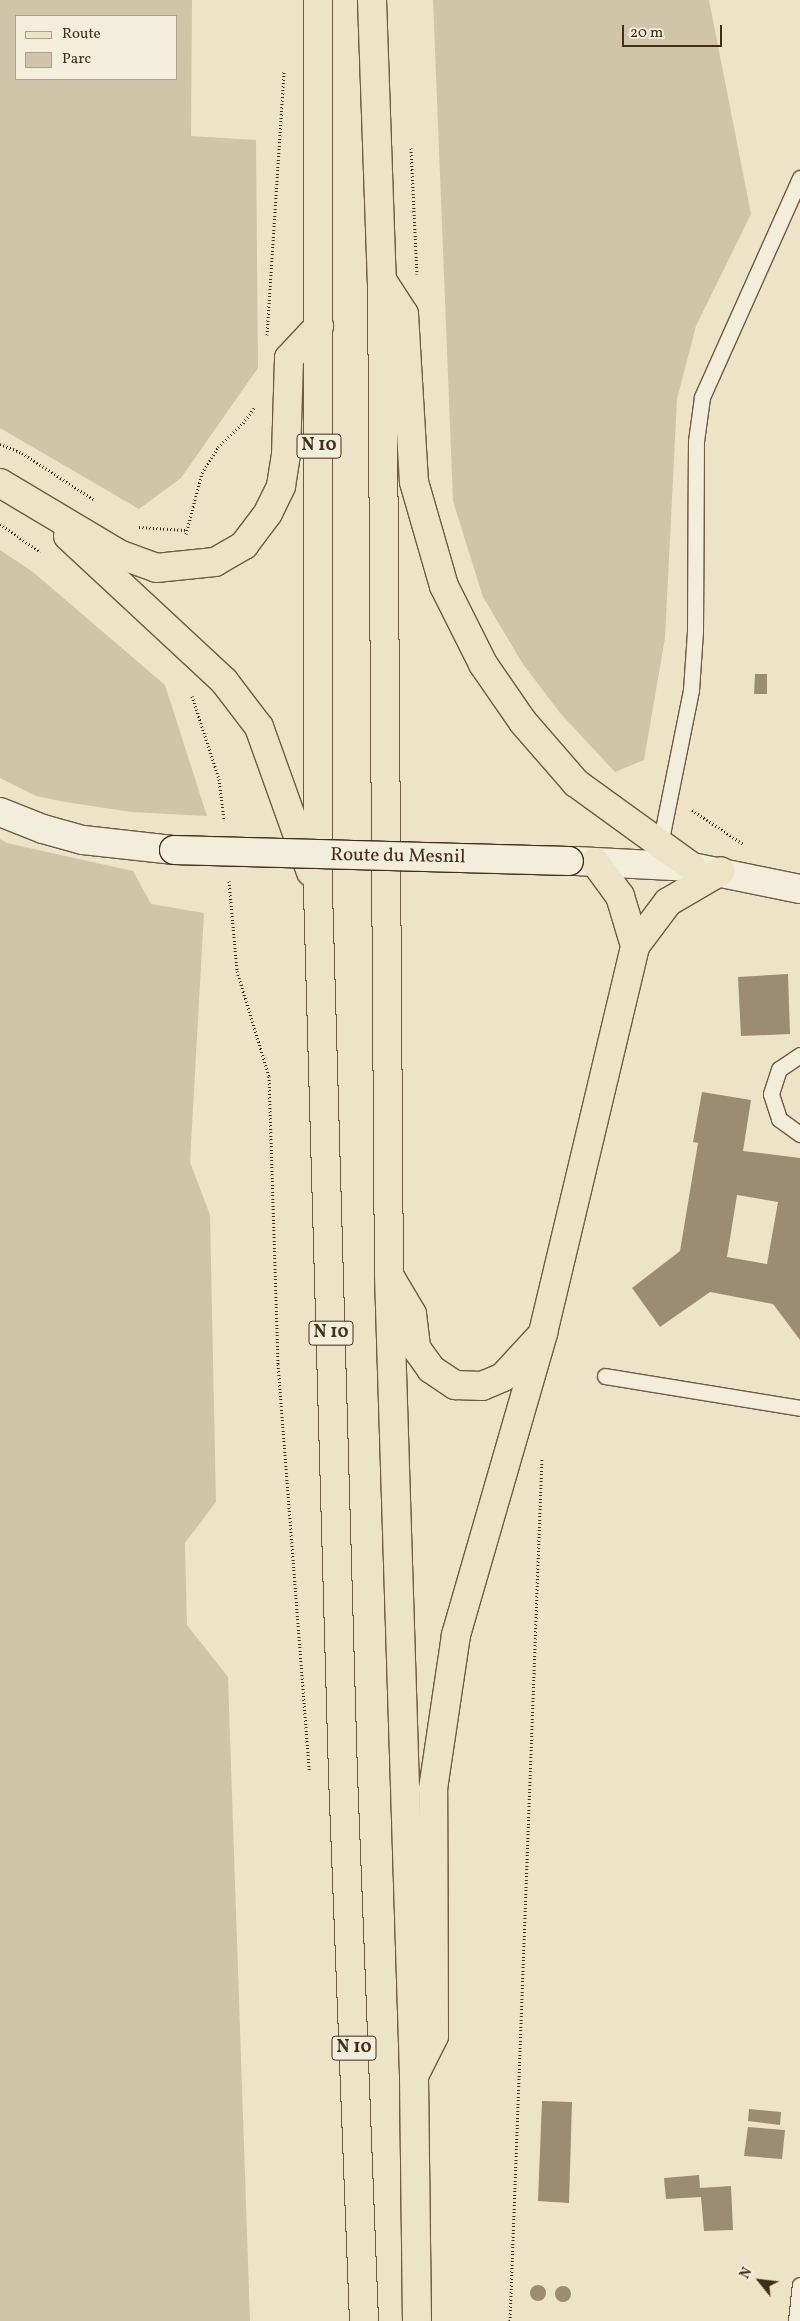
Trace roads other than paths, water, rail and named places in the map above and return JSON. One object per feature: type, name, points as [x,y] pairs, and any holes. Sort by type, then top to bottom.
[{"type":"main road","name":"N 10","points":[[318,0],[318,891],[344,1775],[364,2321]]},
{"type":"main road","points":[[372,0],[382,280],[389,1275],[414,2077],[417,2321]]},
{"type":"main road","points":[[382,280],[404,314],[414,482],[444,586],[483,664],[523,722],[576,783],[692,867]]},
{"type":"main road","points":[[0,482],[121,555],[156,568],[215,562],[244,546],[268,513],[281,486],[286,455],[290,358],[319,326]]},
{"type":"main road","points":[[31,501],[224,680],[259,727],[318,891]]},
{"type":"main road","points":[[582,861],[620,896],[634,946]]},
{"type":"main road","points":[[414,2077],[434,2036],[433,1789],[456,1635],[543,1333],[634,946],[668,902],[721,871]]},
{"type":"main road","points":[[389,1275],[412,1314],[416,1348],[431,1369],[455,1384],[482,1386],[503,1377],[543,1333]]},
{"type":"street","name":"Route du Mesnil","points":[[0,812],[43,829],[83,840],[174,850],[582,861],[692,867],[721,871],[800,889]]},
{"type":"lane","points":[[660,844],[691,690],[696,631],[696,441],[702,397],[800,178]]},
{"type":"lane","points":[[800,1055],[779,1070],[772,1094],[780,1119],[800,1134]]},
{"type":"lane","points":[[605,1376],[800,1408]]},
{"type":"lane","points":[[796,2321],[800,2285]]}]
